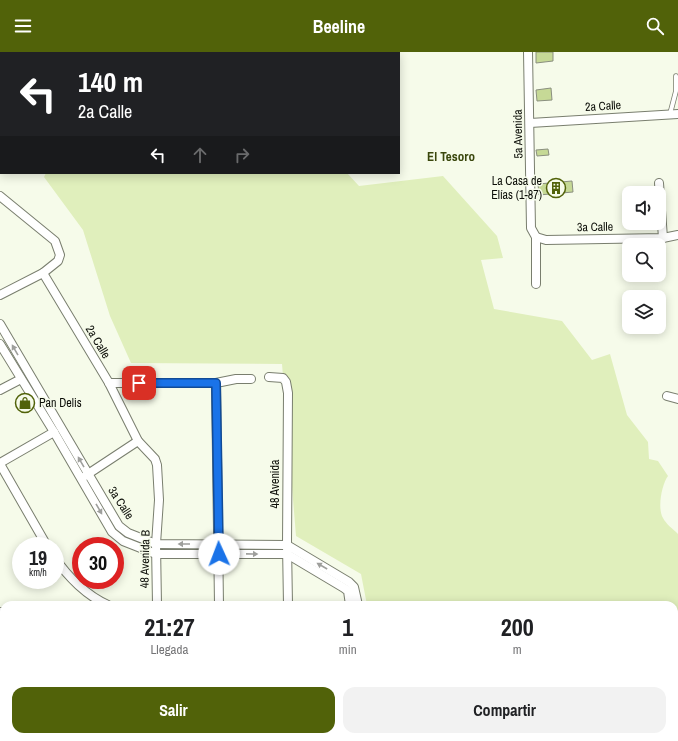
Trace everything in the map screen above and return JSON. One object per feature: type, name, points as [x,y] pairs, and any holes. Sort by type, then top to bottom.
[{"type":"street","name":"5a Avenida","points":[[528,52],[531,228],[536,237],[536,284]]},
{"type":"street","name":"2a Calle","points":[[530,123],[674,114]]},
{"type":"street","points":[[659,183],[662,238]]},
{"type":"street","points":[[0,196],[55,241],[60,255],[58,262],[43,273],[0,295]]},
{"type":"street","name":"3a Calle","points":[[662,238],[678,236]]},
{"type":"street","name":"3a Calle","points":[[536,237],[546,240],[622,239]]},
{"type":"street","name":"2a Calle","points":[[43,273],[109,383]]},
{"type":"street","name":"3a Calle","points":[[0,324],[119,526],[128,533],[156,544],[287,545]]},
{"type":"street","name":"3a Calle","points":[[0,344],[54,432],[112,532],[123,541],[156,554],[287,554]]},
{"type":"street","name":"48 Avenida","points":[[269,377],[283,378],[286,382],[288,393],[288,601]]},
{"type":"street","points":[[0,390],[21,379]]},
{"type":"street","points":[[109,383],[216,383],[236,379],[250,379]]},
{"type":"street","name":"48 Avenida B","points":[[109,383],[138,441],[155,459],[159,476],[156,544],[157,601]]},
{"type":"street","points":[[216,383],[219,601]]},
{"type":"street","points":[[667,396],[678,399]]},
{"type":"street","points":[[42,537],[0,463],[54,432]]},
{"type":"street","points":[[81,479],[138,441]]},
{"type":"street","points":[[287,545],[349,582],[354,587],[357,601]]},
{"type":"street","points":[[287,554],[348,591],[349,601]]},
{"type":"street","points":[[64,572],[99,601]]},
{"type":"lane","points":[[674,114],[676,76]]},
{"type":"green space","points":[[46,174],[348,174],[359,186],[443,176],[497,236],[503,258],[481,260],[494,309],[562,321],[592,360],[610,354],[627,415],[648,442],[649,459],[658,461],[668,476],[662,490],[660,508],[664,520],[678,534],[678,601],[366,601],[361,574],[296,536],[282,364],[131,363],[110,316],[83,230],[44,177]]},
{"type":"building","points":[[536,52],[553,52],[553,61],[536,63]]},
{"type":"building","points":[[551,88],[552,100],[537,101],[536,90]]},
{"type":"building","points":[[548,149],[549,155],[537,156],[536,150]]},
{"type":"building","name":"La Casa de Elías (1-87)","points":[[572,181],[573,192],[539,195],[538,184]]},
{"type":"place","name":"La Casa de Elías (1-87)","points":[[556,188]]},
{"type":"place","name":"Pan Delis","points":[[25,403]]},
{"type":"district","name":"El Tesoro","points":[[451,156]]},
{"type":"route","points":[[139,383],[216,383],[219,554]]}]
